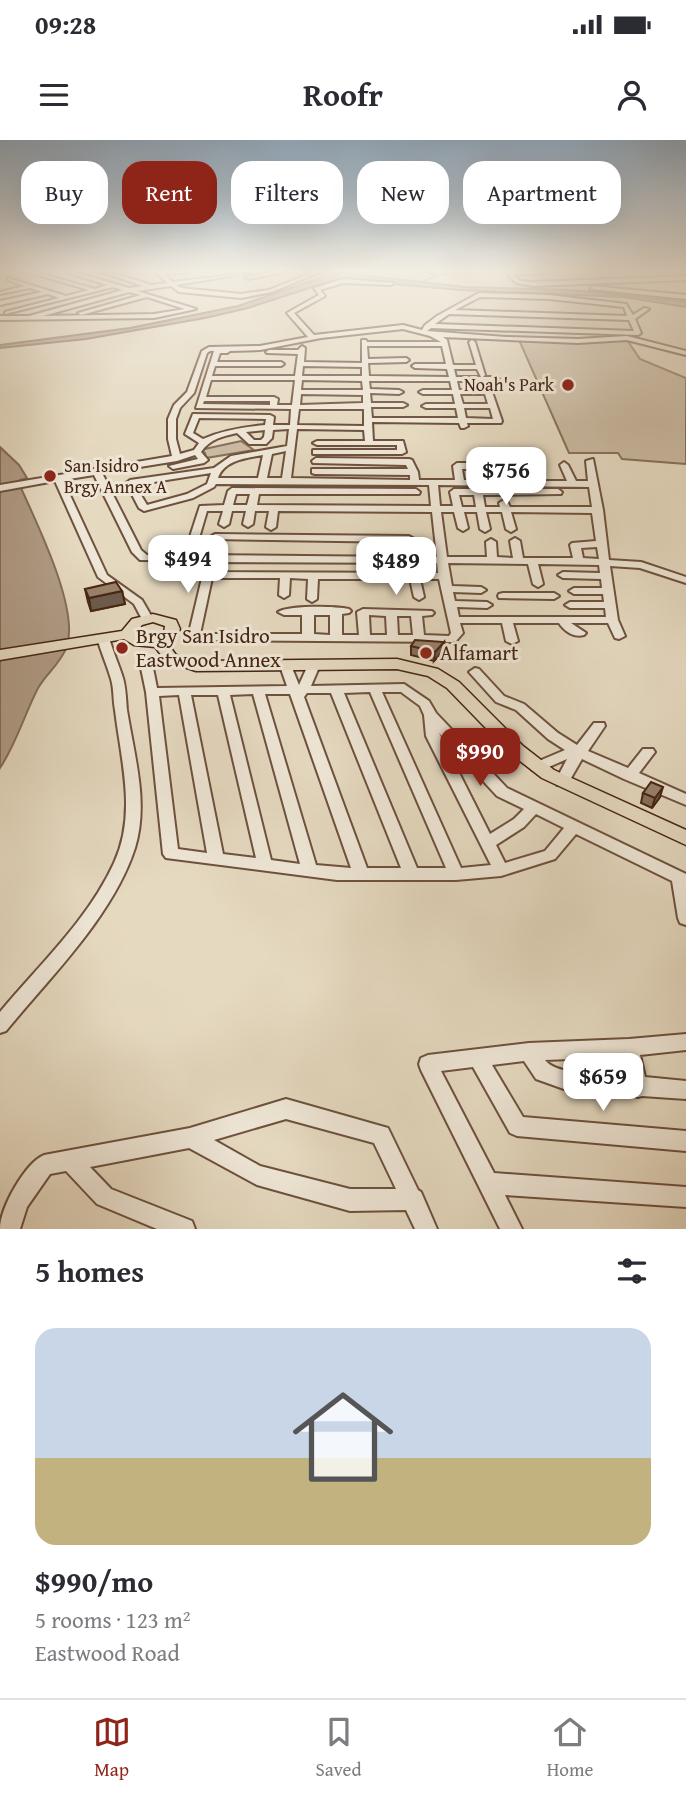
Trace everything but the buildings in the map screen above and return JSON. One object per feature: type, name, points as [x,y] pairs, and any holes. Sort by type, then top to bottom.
[{"type":"main road","points":[[147,619],[164,619],[173,626],[170,636],[159,642],[137,642],[128,634],[133,624],[147,619]]},
{"type":"main road","points":[[0,655],[128,634]]},
{"type":"main road","points":[[159,642],[171,658],[196,666],[407,664],[433,672],[453,685],[537,767],[562,782],[686,838]]},
{"type":"street","points":[[299,323],[312,337]]},
{"type":"street","points":[[177,457],[172,439],[172,419],[177,407],[190,393],[205,351],[260,348],[312,337],[403,327],[441,335],[505,323]]},
{"type":"street","points":[[558,323],[625,335],[686,353]]},
{"type":"street","points":[[606,323],[625,335],[638,332],[634,323]]},
{"type":"street","points":[[619,323],[625,335]]},
{"type":"street","points":[[391,333],[424,334],[442,338],[459,403]]},
{"type":"street","points":[[472,342],[488,393]]},
{"type":"street","points":[[366,385],[445,344]]},
{"type":"street","points":[[341,443],[344,415],[366,385],[408,348]]},
{"type":"street","points":[[408,348],[408,375]]},
{"type":"street","points":[[408,348],[417,376]]},
{"type":"street","points":[[208,378],[217,351],[281,365],[299,379],[318,415],[312,482]]},
{"type":"street","points":[[342,428],[366,385],[406,360]]},
{"type":"street","points":[[208,378],[276,385],[281,365]]},
{"type":"street","points":[[208,378],[281,365],[299,379],[366,385],[459,403],[495,379]]},
{"type":"street","points":[[415,366],[479,367]]},
{"type":"street","points":[[208,378],[273,403],[299,379],[366,385],[459,403]]},
{"type":"street","points":[[299,379],[366,385],[399,392]]},
{"type":"street","points":[[299,379],[366,385],[403,409]]},
{"type":"street","points":[[286,481],[299,379]]},
{"type":"street","points":[[366,385],[369,443]]},
{"type":"street","points":[[425,399],[459,403],[488,393]]},
{"type":"street","points":[[425,399],[459,403],[488,393]]},
{"type":"street","points":[[425,399],[459,403],[488,393]]},
{"type":"street","points":[[318,415],[344,415]]},
{"type":"street","points":[[219,434],[224,416]]},
{"type":"street","points":[[203,442],[189,435],[194,417],[268,416],[268,438],[260,443],[252,442],[239,430]]},
{"type":"street","points":[[0,488],[177,457],[197,452],[203,442],[219,434],[239,430],[342,428]]},
{"type":"street","points":[[316,457],[341,443],[400,443],[403,457]]},
{"type":"street","points":[[216,470],[130,484],[144,508],[167,503],[190,496],[211,485],[216,470],[227,460],[291,448]]},
{"type":"street","points":[[125,467],[131,472],[204,460],[197,452]]},
{"type":"street","points":[[262,481],[268,452]]},
{"type":"street","points":[[239,481],[245,456]]},
{"type":"street","points":[[316,457],[403,457],[411,463],[415,487]]},
{"type":"street","points":[[316,457],[414,471]]},
{"type":"street","points":[[590,461],[612,620],[619,636]]},
{"type":"street","points":[[564,465],[572,483]]},
{"type":"street","points":[[460,482],[457,466],[520,466],[526,483]]},
{"type":"street","points":[[479,466],[483,482]]},
{"type":"street","points":[[97,472],[137,552],[144,558],[605,562],[641,565],[686,580]]},
{"type":"street","points":[[175,476],[190,496]]},
{"type":"street","points":[[58,479],[103,577],[138,602],[147,619]]},
{"type":"street","points":[[154,480],[167,503]]},
{"type":"street","points":[[212,481],[286,481],[415,487]]},
{"type":"street","points":[[224,524],[232,491],[415,487],[433,482],[594,484]]},
{"type":"street","points":[[211,560],[210,575],[194,637],[452,639],[457,633],[444,576],[433,482]]},
{"type":"street","points":[[248,524],[255,491]]},
{"type":"street","points":[[463,528],[461,510],[454,492],[558,492]]},
{"type":"street","points":[[478,492],[485,529]]},
{"type":"street","points":[[501,492],[511,529]]},
{"type":"street","points":[[188,559],[203,509],[294,509],[341,514],[436,510],[598,510]]},
{"type":"street","points":[[267,560],[274,509]]},
{"type":"street","points":[[293,521],[294,509]]},
{"type":"street","points":[[215,537],[247,537],[270,533],[292,538],[409,539],[413,560]]},
{"type":"street","points":[[245,560],[247,537]]},
{"type":"street","points":[[289,560],[292,538]]},
{"type":"street","points":[[317,538],[317,560]]},
{"type":"street","points":[[366,538],[367,561]]},
{"type":"street","points":[[390,539],[391,560]]},
{"type":"street","points":[[515,541],[519,561]]},
{"type":"street","points":[[491,542],[492,561]]},
{"type":"street","points":[[579,561],[575,545],[603,544]]},
{"type":"street","points":[[532,561],[538,584]]},
{"type":"street","points":[[210,575],[444,576]]},
{"type":"street","points":[[284,595],[285,575]]},
{"type":"street","points":[[312,599],[313,575]]},
{"type":"street","points":[[414,575],[419,597]]},
{"type":"street","points":[[563,575],[607,576]]},
{"type":"street","points":[[447,589],[481,590]]},
{"type":"street","points":[[574,591],[608,591]]},
{"type":"street","points":[[512,641],[513,620],[508,596],[548,596],[548,620]]},
{"type":"street","points":[[449,604],[487,605]]},
{"type":"street","points":[[570,605],[610,605]]},
{"type":"street","points":[[308,611],[308,638]]},
{"type":"street","points":[[284,612],[340,611],[336,638]]},
{"type":"street","points":[[365,639],[363,612],[422,613],[419,639]]},
{"type":"street","points":[[391,613],[393,639]]},
{"type":"street","points":[[454,620],[612,620]]},
{"type":"street","points":[[563,620],[568,628],[580,633]]},
{"type":"street","points":[[0,1025],[37,977],[71,941],[101,899],[123,861],[133,809],[130,769],[118,680],[96,639]]},
{"type":"street","points":[[299,692],[314,665]]},
{"type":"street","points":[[286,666],[299,692],[361,873]]},
{"type":"street","points":[[147,668],[171,854],[310,871],[456,874],[501,870],[550,855],[573,827]]},
{"type":"street","points":[[475,671],[500,699],[520,708],[553,736],[629,776],[685,799]]},
{"type":"street","points":[[374,688],[456,874]]},
{"type":"street","points":[[152,692],[299,692],[404,688],[425,704],[430,715],[433,736],[501,870]]},
{"type":"street","points":[[336,689],[411,873]]},
{"type":"street","points":[[223,690],[265,865]]},
{"type":"street","points":[[258,690],[310,871]]},
{"type":"street","points":[[184,691],[216,858]]},
{"type":"street","points":[[430,715],[502,792],[683,879],[686,918]]},
{"type":"street","points":[[562,782],[571,764],[599,726]]},
{"type":"street","points":[[537,767],[581,750]]},
{"type":"street","points":[[629,776],[648,752]]},
{"type":"street","points":[[488,842],[519,823],[532,808]]},
{"type":"street","points":[[511,1229],[428,1064],[529,1052],[629,1048],[686,1042]]},
{"type":"street","points":[[629,1048],[638,1088]]},
{"type":"street","points":[[529,1052],[543,1073],[564,1080],[686,1090]]},
{"type":"street","points":[[478,1059],[517,1126],[686,1141]]},
{"type":"street","points":[[9,1229],[18,1200],[44,1165],[72,1162],[190,1138],[286,1109],[381,1135],[414,1199],[426,1229]]},
{"type":"street","points":[[190,1138],[257,1175],[270,1179],[350,1200],[414,1199]]},
{"type":"street","points":[[72,1162],[104,1197],[184,1229]]},
{"type":"street","points":[[488,1183],[686,1198]]},
{"type":"shaded area","points":[[155,323],[178,323],[86,339],[0,348],[0,345]]},
{"type":"shaded area","points":[[519,340],[627,340],[640,359],[686,378],[686,464],[622,459],[618,453],[569,453]]},
{"type":"shaded area","points":[[241,441],[254,450],[206,458],[205,453],[200,450]]},
{"type":"shaded area","points":[[0,447],[19,465],[27,478],[20,480],[21,488],[55,566],[67,610],[69,630],[64,652],[37,690],[0,768]]},
{"type":"place","name":"Noah's Park","points":[[568,385]]},
{"type":"place","name":"San Isidro Brgy Annex A","points":[[50,476]]},
{"type":"place","name":"Brgy San Isidro Eastwood Annex","points":[[122,648]]},
{"type":"place","name":"Alfamart","points":[[426,653]]}]
